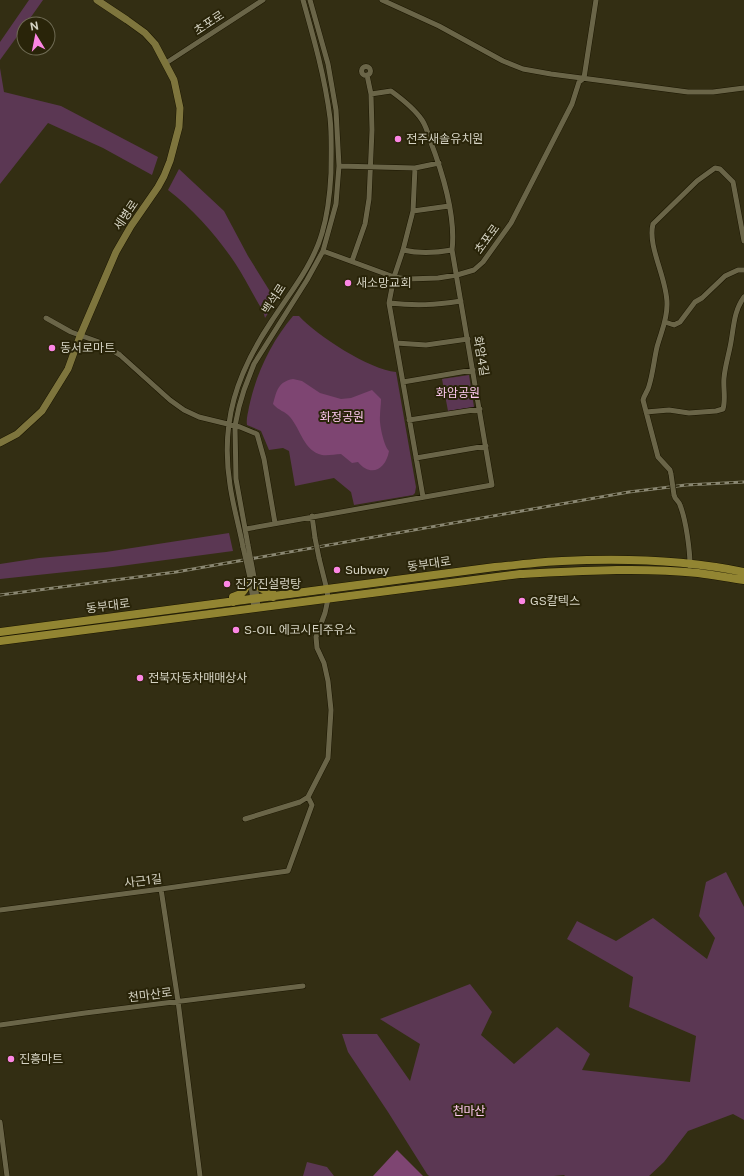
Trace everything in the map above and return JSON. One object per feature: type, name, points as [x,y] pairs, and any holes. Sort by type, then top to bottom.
[{"type":"main road","name":"동부대로","points":[[0,632],[233,602],[255,603],[273,597],[495,567],[562,561],[668,561],[690,568],[744,580]]},
{"type":"main road","name":"동부대로","points":[[0,641],[255,603],[328,599],[520,574],[690,568],[744,572]]},
{"type":"main road","points":[[233,602],[233,597],[240,595],[244,591],[247,581],[252,580],[257,583],[258,586],[272,592],[273,597]]},
{"type":"street","name":"세병로","points":[[0,444],[17,434],[42,411],[68,369],[80,336],[116,252],[131,226],[164,176],[179,127],[180,108],[174,80],[155,44],[145,33],[97,0]]},
{"type":"street","name":"초포로","points":[[166,63],[263,0]]},
{"type":"street","name":"백석로","points":[[255,603],[246,546],[230,483],[228,424],[234,398],[243,372],[266,329],[312,258],[322,233],[326,215],[331,173],[332,142],[330,118],[322,72],[303,0]]},
{"type":"street","name":"백석로","points":[[246,546],[246,529],[236,479],[235,426],[244,390],[254,364],[323,250],[336,204],[339,166],[336,110],[323,42],[310,0]]},
{"type":"street","points":[[382,0],[439,26],[503,61],[523,69],[688,92],[713,92],[744,88]]},
{"type":"street","name":"초포로","points":[[323,250],[394,277],[425,280],[457,275],[474,270],[483,262],[511,223],[572,104],[579,82],[584,78],[596,0]]},
{"type":"street","points":[[352,261],[365,224],[369,199],[372,130],[371,94],[367,75]]},
{"type":"street","name":"화암4길","points":[[246,529],[492,485],[452,250],[453,228],[439,163],[423,121],[415,111],[390,91],[371,94]]},
{"type":"street","points":[[339,166],[415,168],[439,163]]},
{"type":"street","points":[[415,168],[413,211],[394,277],[389,303],[423,497]]},
{"type":"street","points":[[690,568],[683,514],[679,503],[675,499],[670,470],[658,457],[643,400],[648,388],[657,347],[665,322],[667,305],[666,291],[651,232],[653,224],[696,181],[714,168],[720,169],[733,182],[744,241]]},
{"type":"street","points":[[413,211],[449,206]]},
{"type":"street","points":[[403,250],[419,254],[452,250]]},
{"type":"street","points":[[665,322],[674,325],[680,322],[695,302],[702,298],[725,276],[738,270],[744,270]]},
{"type":"street","points":[[646,412],[669,410],[690,413],[723,409],[724,378],[732,341],[734,317],[744,297]]},
{"type":"street","points":[[389,303],[425,306],[461,301]]},
{"type":"street","points":[[46,318],[71,332],[99,342],[120,355],[170,400],[184,410],[200,417],[235,426],[257,434],[260,439],[264,459],[274,523]]},
{"type":"street","points":[[396,343],[426,345],[468,339]]},
{"type":"street","points":[[403,382],[473,370]]},
{"type":"street","points":[[409,420],[480,408]]},
{"type":"street","points":[[416,458],[486,446]]},
{"type":"street","points":[[245,818],[300,802],[308,797],[328,758],[331,710],[330,695],[324,663],[317,648],[316,637],[325,613],[328,599],[315,538],[312,516]]},
{"type":"street","name":"사근1길","points":[[0,910],[288,872],[312,805],[308,797]]},
{"type":"street","points":[[161,889],[178,1001],[200,1176]]},
{"type":"street","name":"천마산로","points":[[0,1025],[303,986]]},
{"type":"street","points":[[0,1122],[7,1176]]},
{"type":"green space","points":[[29,0],[43,0],[32,16],[18,16]]},
{"type":"green space","points":[[16,19],[16,38],[0,60],[0,42]]},
{"type":"green space","points":[[0,68],[4,92],[61,106],[158,157],[152,175],[103,148],[48,123],[0,184]]},
{"type":"green space","points":[[179,169],[224,211],[248,256],[276,301],[265,318],[263,311],[235,263],[221,243],[196,215],[168,190]]},
{"type":"green space","name":"화정공원","points":[[293,316],[299,316],[330,342],[358,358],[385,370],[396,372],[416,487],[413,495],[354,505],[351,492],[334,478],[295,486],[289,451],[283,448],[269,450],[261,431],[247,425],[252,395],[265,359],[285,326]]},
{"type":"green space","name":"화암공원","points":[[469,375],[474,407],[448,411],[442,379]]},
{"type":"green space","points":[[229,533],[233,551],[113,567],[0,579],[0,564],[39,558],[106,552]]},
{"type":"green space","name":"천마산","points":[[726,872],[744,907],[744,1120],[733,1114],[688,1131],[664,1162],[649,1176],[429,1176],[348,1052],[342,1034],[377,1034],[410,1081],[420,1044],[380,1019],[470,984],[492,1012],[481,1035],[514,1064],[557,1027],[590,1054],[582,1070],[690,1082],[696,1036],[629,1007],[633,977],[567,939],[577,921],[616,941],[653,918],[707,959],[715,938],[699,916],[706,882]]},
{"type":"green space","points":[[307,1162],[327,1167],[334,1176],[303,1176]]},
{"type":"shaded area","points":[[293,379],[302,381],[320,393],[341,399],[351,398],[372,390],[381,399],[380,424],[382,435],[389,451],[385,463],[377,469],[368,470],[358,462],[352,463],[341,454],[322,455],[311,449],[303,439],[290,417],[273,404],[279,387],[284,382]]},
{"type":"shaded area","points":[[397,1150],[423,1176],[373,1176]]},
{"type":"railway","points":[[0,595],[176,572],[629,492],[686,485],[744,482]]},
{"type":"place","name":"전주새솔유치원","points":[[398,139]]},
{"type":"place","name":"새소망교회","points":[[348,283]]},
{"type":"place","name":"동서로마트","points":[[52,348]]},
{"type":"place","name":"Subway","points":[[337,570]]},
{"type":"place","name":"진가진설렁탕","points":[[227,584]]},
{"type":"place","name":"GS칼텍스","points":[[522,601]]},
{"type":"place","name":"S-OIL 에코시티주유소","points":[[236,630]]},
{"type":"place","name":"전북자동차매매상사","points":[[140,678]]},
{"type":"place","name":"진흥마트","points":[[11,1059]]}]
